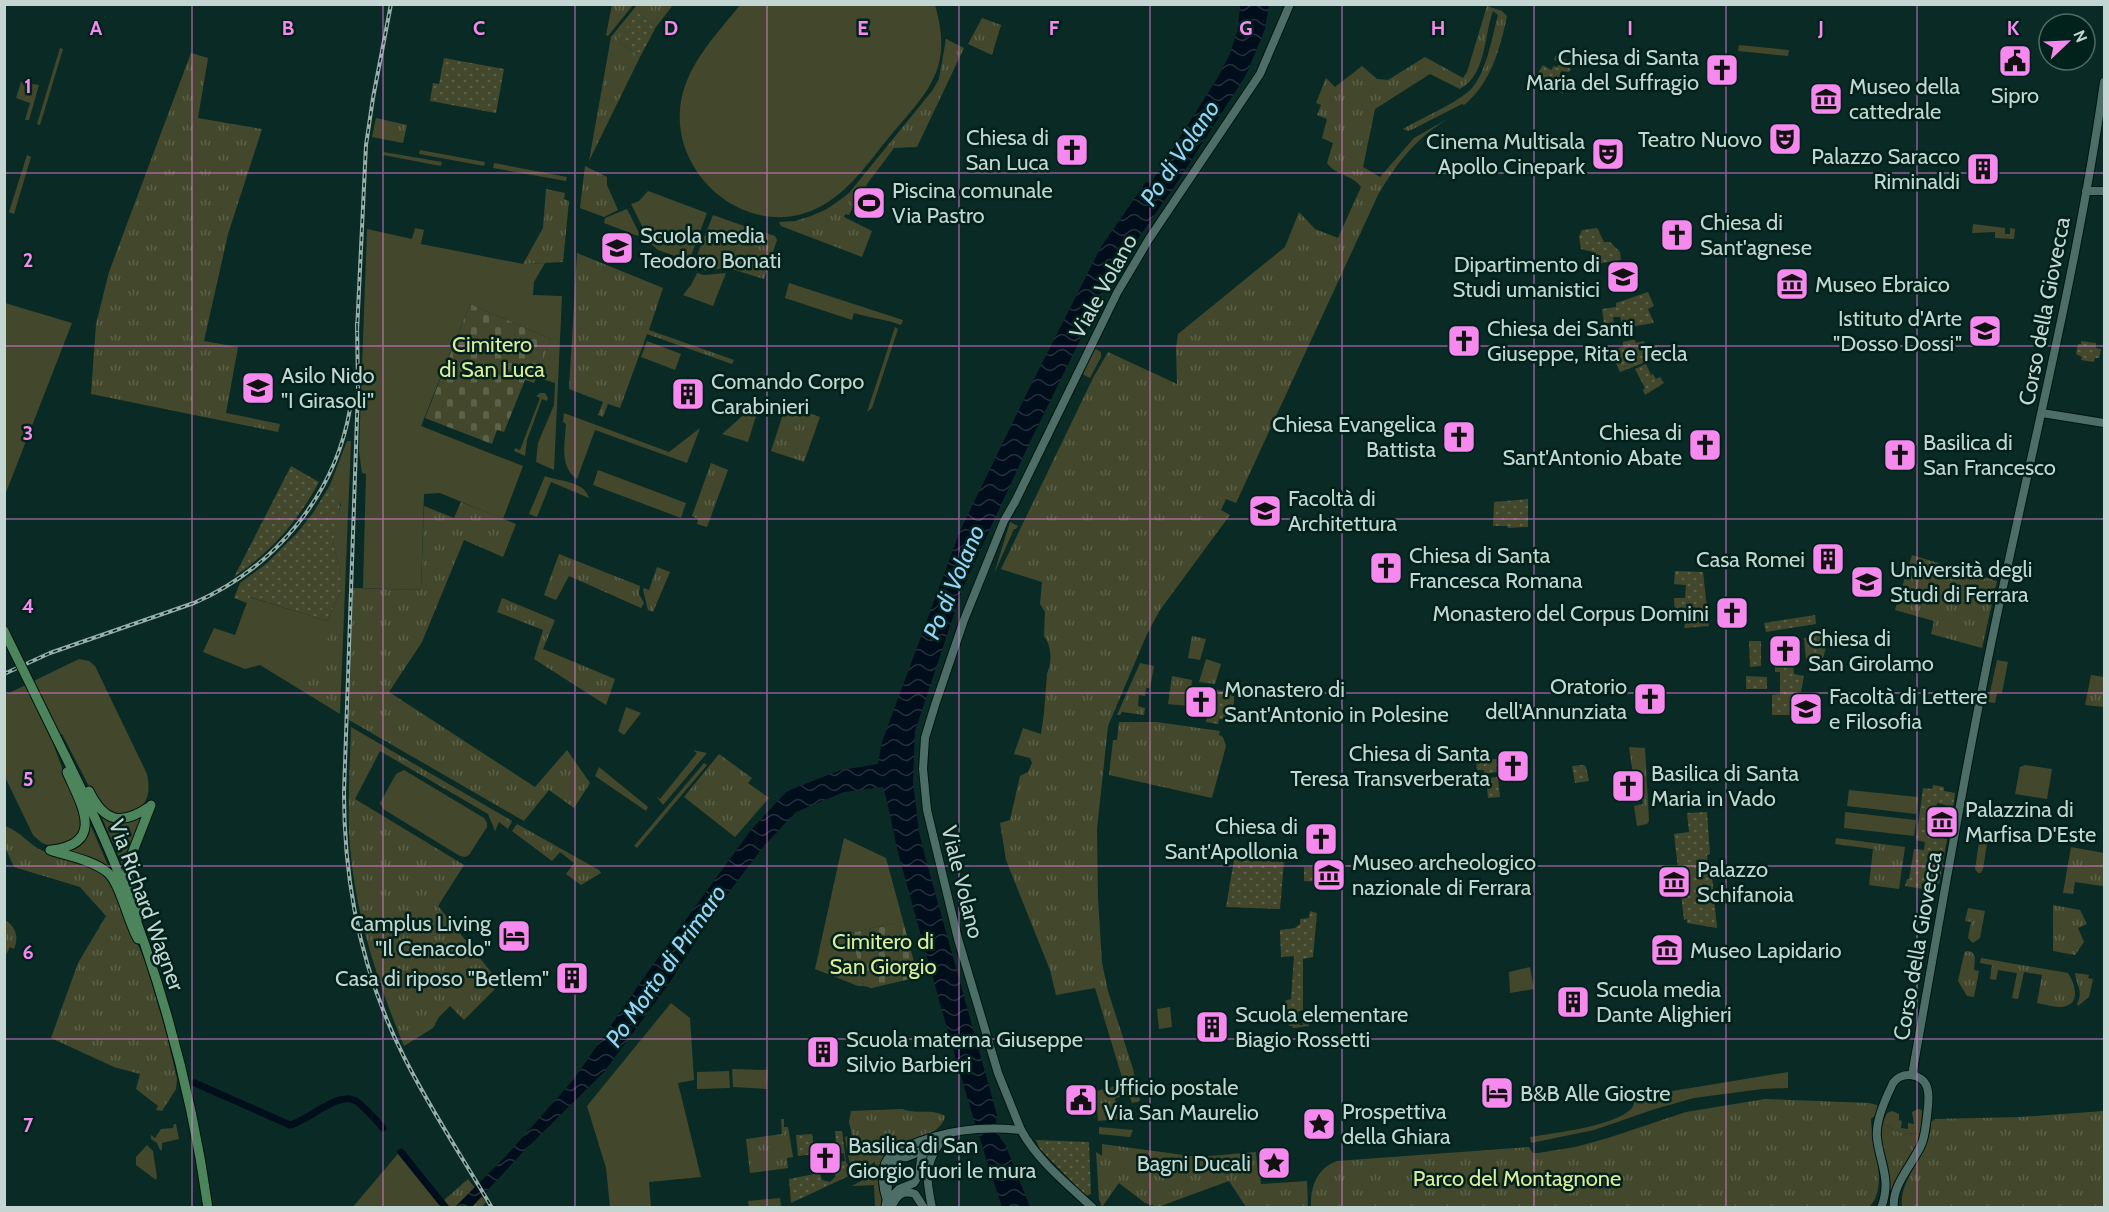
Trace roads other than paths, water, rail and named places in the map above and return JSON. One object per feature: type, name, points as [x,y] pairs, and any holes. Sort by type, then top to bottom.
[{"type":"main road","name":"Viale Volano","points":[[1021,1130],[1000,1081],[966,970],[933,836],[924,786],[923,758],[927,729],[958,640],[1004,521],[1117,293],[1149,239],[1257,79],[1271,52],[1290,4]]},
{"type":"main road","name":"Via Richard Wagner","points":[[4,631],[82,790],[118,871],[169,1022],[187,1095],[208,1208]]},
{"type":"main road","points":[[55,735],[86,823],[84,833],[76,842],[50,850],[91,864],[108,873],[115,882],[134,932],[149,959]]},
{"type":"main road","points":[[55,735],[66,748],[92,797],[103,812],[114,817],[128,819],[151,805],[128,864],[128,871],[146,930],[149,959]]},
{"type":"main road","points":[[888,1205],[891,1165],[895,1160],[924,1149],[941,1137],[955,1131],[1021,1130]]},
{"type":"main road","points":[[888,1205],[906,1186],[916,1181],[926,1151],[941,1137]]},
{"type":"main road","points":[[888,1205],[884,1192],[883,1171],[890,1156],[920,1141],[941,1137]]},
{"type":"main road","points":[[928,1207],[928,1166],[941,1137]]},
{"type":"main road","points":[[907,1157],[915,1161],[927,1196],[928,1207]]},
{"type":"main road","points":[[890,1174],[894,1183],[918,1191],[928,1207]]},
{"type":"main road","points":[[888,1205],[905,1192],[915,1194],[928,1207]]},
{"type":"street","name":"Corso della Giovecca","points":[[1912,1075],[1969,751],[2070,281],[2104,82]]},
{"type":"street","points":[[2086,191],[2104,191]]},
{"type":"street","points":[[2042,413],[2104,423]]},
{"type":"street","points":[[1881,1208],[1886,1187],[1877,1137],[1878,1125],[1895,1081],[1902,1076],[1912,1075],[1922,1079],[1927,1086],[1927,1118],[1922,1143],[1895,1195],[1894,1208]]},
{"type":"street","points":[[1021,1130],[1050,1168],[1093,1208]]},
{"type":"water","name":"Po di Volano","points":[[1240,5],[1269,5],[1265,29],[1246,75],[1180,178],[1109,281],[1029,444],[962,590],[915,731],[913,781],[919,832],[997,1115],[997,1131],[1005,1144],[1030,1207],[1002,1207],[950,1038],[899,857],[883,787],[844,792],[796,812],[763,847],[720,904],[668,985],[604,1072],[521,1154],[472,1207],[454,1208],[506,1156],[574,1079],[647,973],[751,830],[787,791],[841,770],[878,764],[882,742],[960,531],[1101,247],[1146,182],[1151,183],[1218,77],[1230,54],[1238,28]]},
{"type":"waterway","points":[[195,1083],[290,1125],[332,1103],[349,1099],[356,1101],[383,1128]]},
{"type":"waterway","points":[[401,1152],[446,1208]]},
{"type":"railway","points":[[357,331],[366,145],[391,4]]},
{"type":"railway","points":[[357,323],[358,389],[344,793],[347,862],[352,896],[367,962],[389,1026],[425,1096],[492,1208]]},
{"type":"railway","points":[[4,674],[50,653],[194,603],[223,588],[250,570],[275,549],[296,526],[315,499],[331,471],[350,409]]},
{"type":"place","name":"Sipro","points":[[2015,61]]},
{"type":"place","name":"Chiesa di Santa Maria del Suffragio","points":[[1722,70]]},
{"type":"place","name":"Museo della cattedrale","points":[[1826,99]]},
{"type":"place","name":"Teatro Nuovo","points":[[1785,139]]},
{"type":"place","name":"Chiesa di San Luca","points":[[1072,150]]},
{"type":"place","name":"Cinema Multisala Apollo Cinepark","points":[[1608,154]]},
{"type":"place","name":"Palazzo Saracco Riminaldi","points":[[1983,169]]},
{"type":"place","name":"Piscina comunale Via Pastro","points":[[869,203]]},
{"type":"place","name":"Chiesa di Sant'agnese","points":[[1677,235]]},
{"type":"place","name":"Scuola media Teodoro Bonati","points":[[617,248]]},
{"type":"place","name":"Dipartimento di Studi umanistici","points":[[1623,277]]},
{"type":"place","name":"Museo Ebraico","points":[[1792,284]]},
{"type":"place","name":"Istituto d'Arte \"Dosso Dossi\"","points":[[1985,331]]},
{"type":"place","name":"Chiesa dei Santi Giuseppe, Rita e Tecla","points":[[1464,341]]},
{"type":"place","name":"Asilo Nido \"I Girasoli\"","points":[[258,388]]},
{"type":"place","name":"Comando Corpo Carabinieri","points":[[688,394]]},
{"type":"place","name":"Chiesa Evangelica Battista","points":[[1459,437]]},
{"type":"place","name":"Chiesa di Sant'Antonio Abate","points":[[1705,445]]},
{"type":"place","name":"Basilica di San Francesco","points":[[1900,455]]},
{"type":"place","name":"Facoltà di Architettura","points":[[1265,511]]},
{"type":"place","name":"Casa Romei","points":[[1828,559]]},
{"type":"place","name":"Chiesa di Santa Francesca Romana","points":[[1386,568]]},
{"type":"place","name":"Università degli Studi di Ferrara","points":[[1867,582]]},
{"type":"place","name":"Monastero del Corpus Domini","points":[[1732,613]]},
{"type":"place","name":"Chiesa di San Girolamo","points":[[1785,651]]},
{"type":"place","name":"Oratorio dell'Annunziata","points":[[1650,699]]},
{"type":"place","name":"Monastero di Sant'Antonio in Polesine","points":[[1201,702]]},
{"type":"place","name":"Facoltà di Lettere e Filosofia","points":[[1806,709]]},
{"type":"place","name":"Chiesa di Santa Teresa Transverberata","points":[[1513,766]]},
{"type":"place","name":"Basilica di Santa Maria in Vado","points":[[1628,786]]},
{"type":"place","name":"Palazzina di Marfisa D'Este","points":[[1942,822]]},
{"type":"place","name":"Chiesa di Sant'Apollonia","points":[[1321,839]]},
{"type":"place","name":"Museo archeologico nazionale di Ferrara","points":[[1329,875]]},
{"type":"place","name":"Palazzo Schifanoia","points":[[1674,882]]},
{"type":"place","name":"Camplus Living \"Il Cenacolo\"","points":[[514,936]]},
{"type":"place","name":"Museo Lapidario","points":[[1667,950]]},
{"type":"place","name":"Casa di riposo \"Betlem\"","points":[[572,978]]},
{"type":"place","name":"Scuola media Dante Alighieri","points":[[1573,1002]]},
{"type":"place","name":"Scuola elementare Biagio Rossetti","points":[[1212,1027]]},
{"type":"place","name":"Scuola materna Giuseppe Silvio Barbieri","points":[[823,1052]]},
{"type":"place","name":"B&B Alle Giostre","points":[[1497,1093]]},
{"type":"place","name":"Ufficio postale Via San Maurelio","points":[[1081,1100]]},
{"type":"place","name":"Prospettiva della Ghiara","points":[[1319,1124]]},
{"type":"place","name":"Basilica di San Giorgio fuori le mura","points":[[825,1158]]},
{"type":"place","name":"Bagni Ducali","points":[[1274,1163]]},
{"type":"park label","name":"Cimitero di San Luca","points":[[492,356]]},
{"type":"park label","name":"Cimitero di San Giorgio","points":[[883,954]]},
{"type":"park label","name":"Parco del Montagnone","points":[[1517,1178]]},
{"type":"water label","name":"Po Morto di Primaro","points":[[666,966]]}]
